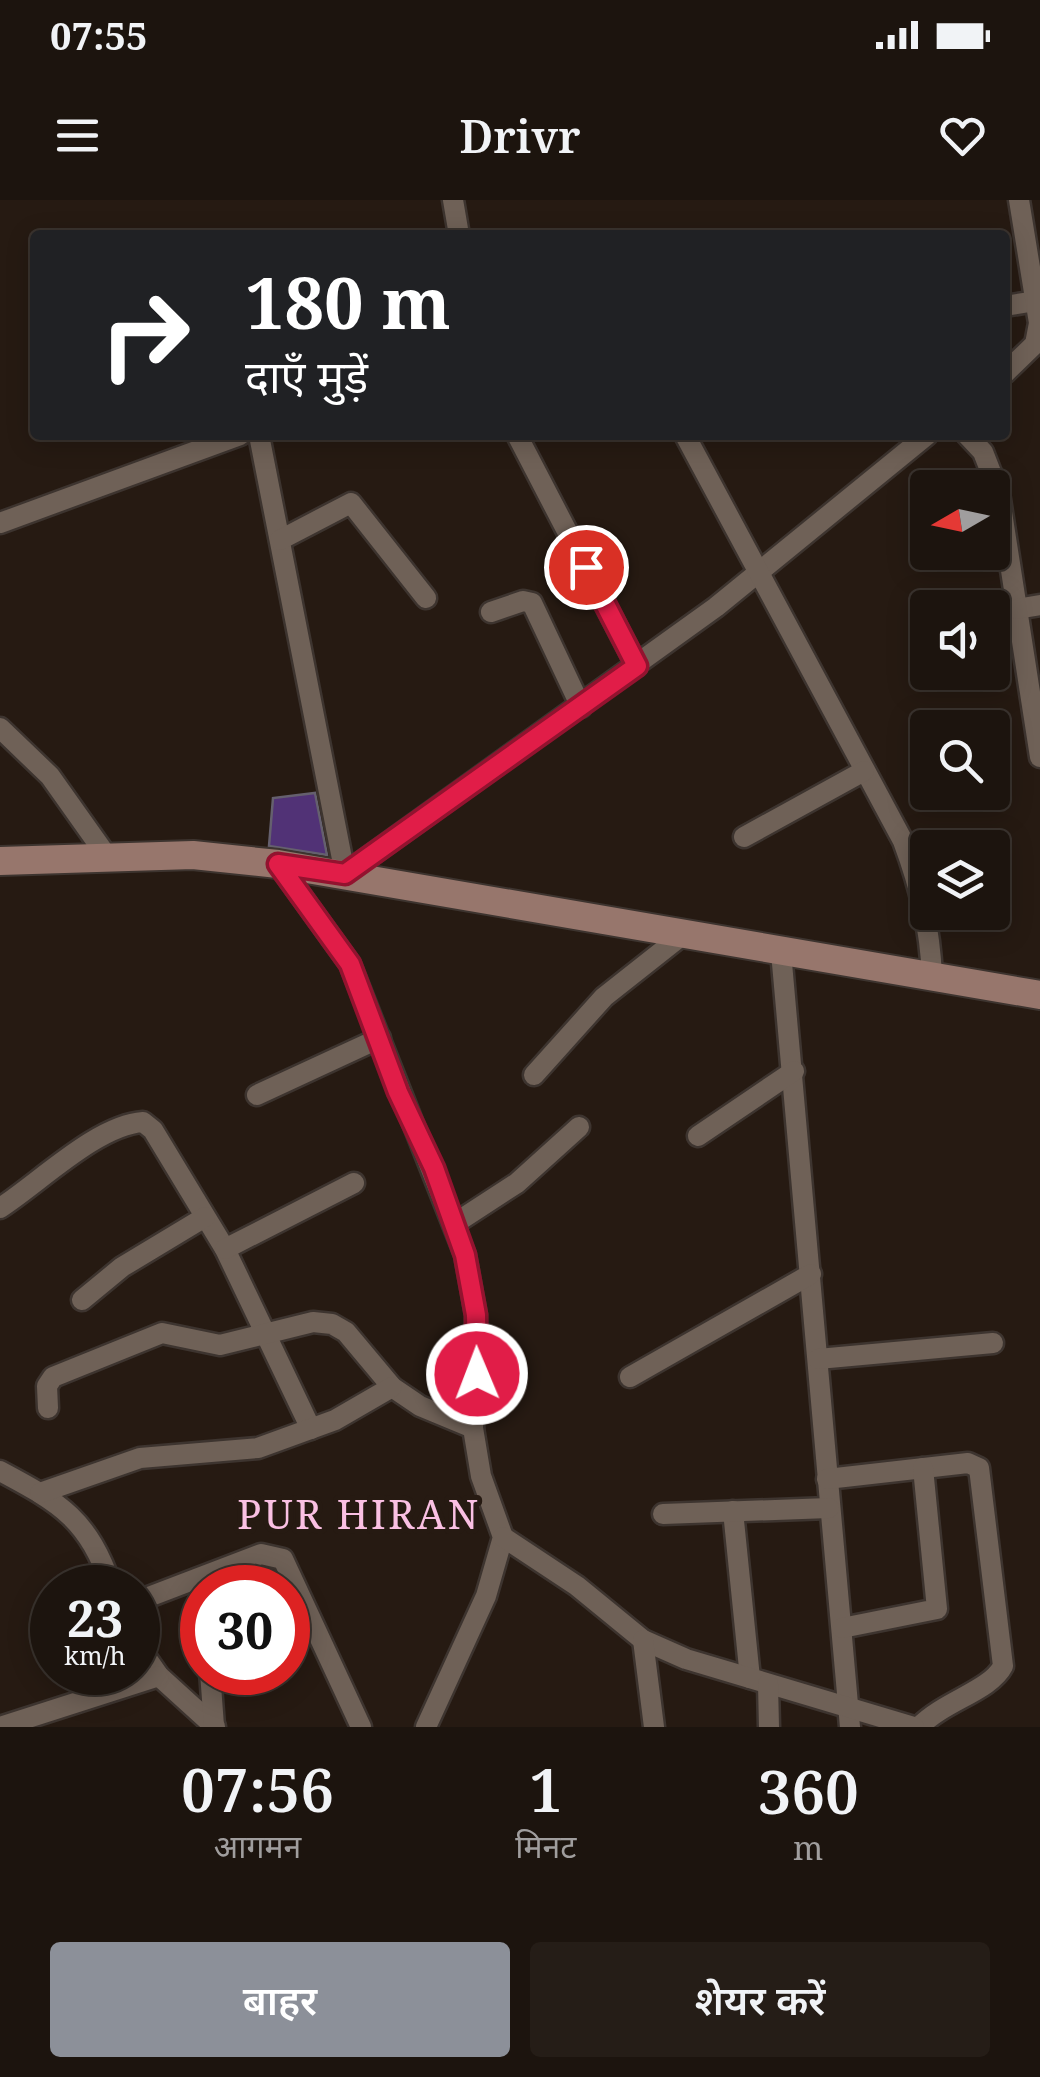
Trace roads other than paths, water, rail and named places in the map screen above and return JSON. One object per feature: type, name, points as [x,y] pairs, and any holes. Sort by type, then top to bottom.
[{"type":"main road","points":[[0,861],[193,855],[278,864],[1040,996]]},
{"type":"street","points":[[453,200],[458,230]]},
{"type":"street","points":[[1010,368],[1035,344],[1039,322],[1018,200]]},
{"type":"street","points":[[1010,305],[1036,301]]},
{"type":"street","points":[[0,523],[226,440]]},
{"type":"street","points":[[261,440],[345,874],[637,666],[920,440]]},
{"type":"street","points":[[520,440],[637,666]]},
{"type":"street","points":[[688,440],[902,841],[921,889],[930,930],[932,977]]},
{"type":"street","points":[[972,440],[983,452],[1000,493],[1040,758]]},
{"type":"street","points":[[280,540],[351,504],[426,598]]},
{"type":"street","points":[[491,612],[524,601],[532,603],[581,707]]},
{"type":"street","points":[[1017,609],[1040,605]]},
{"type":"street","points":[[0,728],[50,776],[106,855]]},
{"type":"street","points":[[744,837],[864,771]]},
{"type":"street","points":[[278,864],[350,964],[465,1255],[476,1315],[473,1428],[481,1476],[503,1536],[577,1586],[643,1640],[850,1717],[916,1727],[946,1702],[997,1678],[1003,1666],[979,1468],[968,1463],[827,1478]]},
{"type":"street","points":[[534,1074],[604,996],[685,933]]},
{"type":"street","points":[[781,952],[850,1717]]},
{"type":"street","points":[[257,1095],[380,1038]]},
{"type":"street","points":[[698,1136],[794,1071]]},
{"type":"street","points":[[0,1208],[85,1147],[130,1122],[143,1122],[154,1130],[225,1249],[311,1430]]},
{"type":"street","points":[[454,1224],[517,1183],[579,1127]]},
{"type":"street","points":[[225,1249],[354,1183]]},
{"type":"street","points":[[82,1300],[122,1267],[205,1217]]},
{"type":"street","points":[[630,1376],[811,1274]]},
{"type":"street","points":[[48,1408],[47,1386],[53,1377],[144,1338],[180,1334],[220,1345],[267,1337],[313,1322],[332,1324],[346,1332],[392,1387],[420,1406],[473,1428]]},
{"type":"street","points":[[818,1359],[994,1343]]},
{"type":"street","points":[[40,1493],[140,1458],[258,1448],[311,1430],[392,1387]]},
{"type":"street","points":[[842,1628],[936,1609],[923,1468]]},
{"type":"street","points":[[0,1471],[78,1518],[102,1565]]},
{"type":"street","points":[[663,1514],[829,1508]]},
{"type":"street","points":[[733,1511],[768,1727]]},
{"type":"street","points":[[426,1727],[486,1596],[503,1536]]},
{"type":"street","points":[[238,1565],[261,1554],[283,1558],[286,1565]]},
{"type":"street","points":[[310,1617],[360,1727]]},
{"type":"street","points":[[643,1640],[654,1727]]},
{"type":"street","points":[[160,1676],[215,1726]]},
{"type":"street","points":[[0,1727],[100,1695]]},
{"type":"street","points":[[212,1695],[215,1726]]},
{"type":"district","name":"PUR HIRAN","points":[[359,1513]]}]
